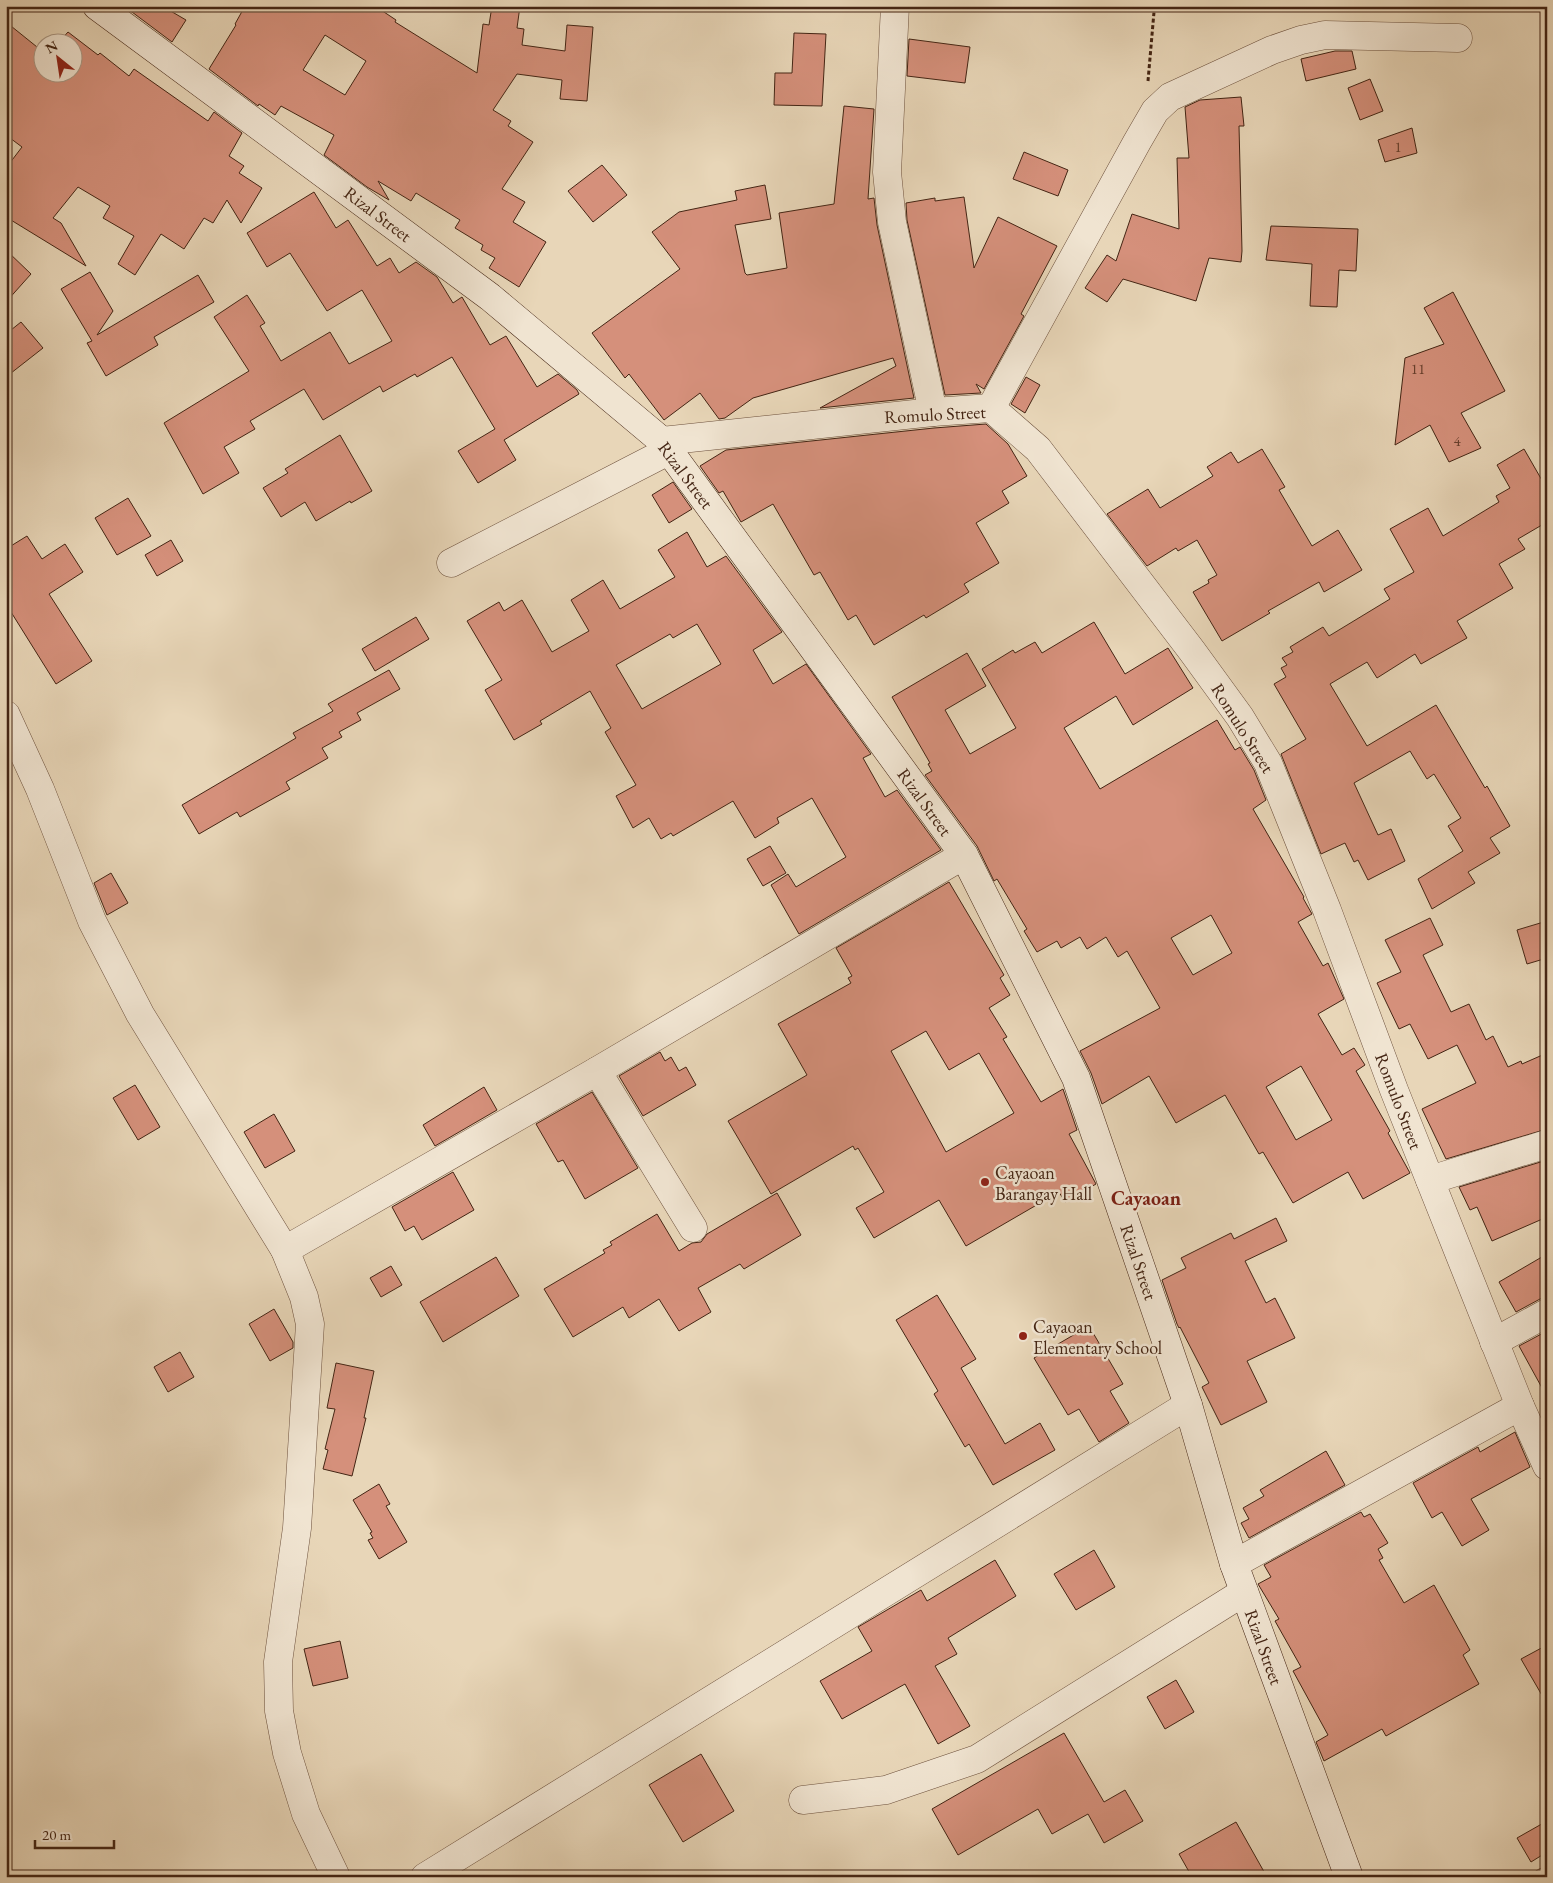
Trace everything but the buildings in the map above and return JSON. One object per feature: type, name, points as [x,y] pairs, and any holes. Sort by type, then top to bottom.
[{"type":"street","name":"Rizal Street","points":[[97,6],[490,297],[666,445],[964,855],[1076,1078],[1188,1405],[1234,1564],[1349,1877]]},
{"type":"street","points":[[895,6],[888,163],[892,222],[933,412]]},
{"type":"street","points":[[991,408],[1155,111],[1170,97],[1272,50],[1301,40],[1325,35],[1458,38]]},
{"type":"street","name":"Romulo Street","points":[[666,445],[933,412],[991,408],[1038,449],[1197,658],[1240,717],[1268,763],[1394,1090],[1494,1342],[1547,1466]]},
{"type":"street","points":[[451,563],[666,445]]},
{"type":"street","points":[[6,715],[40,789],[92,921],[136,1006],[285,1250],[304,1297],[310,1324],[297,1528],[278,1662],[279,1711],[287,1753],[306,1814],[336,1877]]},
{"type":"street","points":[[285,1250],[597,1071],[964,855]]},
{"type":"street","points":[[597,1071],[693,1228]]},
{"type":"street","points":[[1430,1180],[1547,1144]]},
{"type":"street","points":[[1494,1342],[1547,1312]]},
{"type":"street","points":[[425,1877],[1188,1405]]},
{"type":"street","points":[[1234,1564],[1520,1406]]},
{"type":"street","points":[[803,1800],[886,1790],[977,1759],[1244,1592]]},
{"type":"lane","points":[[1542,1877],[1547,1875]]},
{"type":"path","points":[[1154,12],[1148,71],[1148,91],[1155,111]]},
{"type":"place","name":"Cayaoan Barangay Hall","points":[[985,1182]]},
{"type":"place","name":"Cayaoan Elementary School","points":[[1023,1336]]},
{"type":"district","name":"Cayaoan","points":[[1146,1198]]}]
